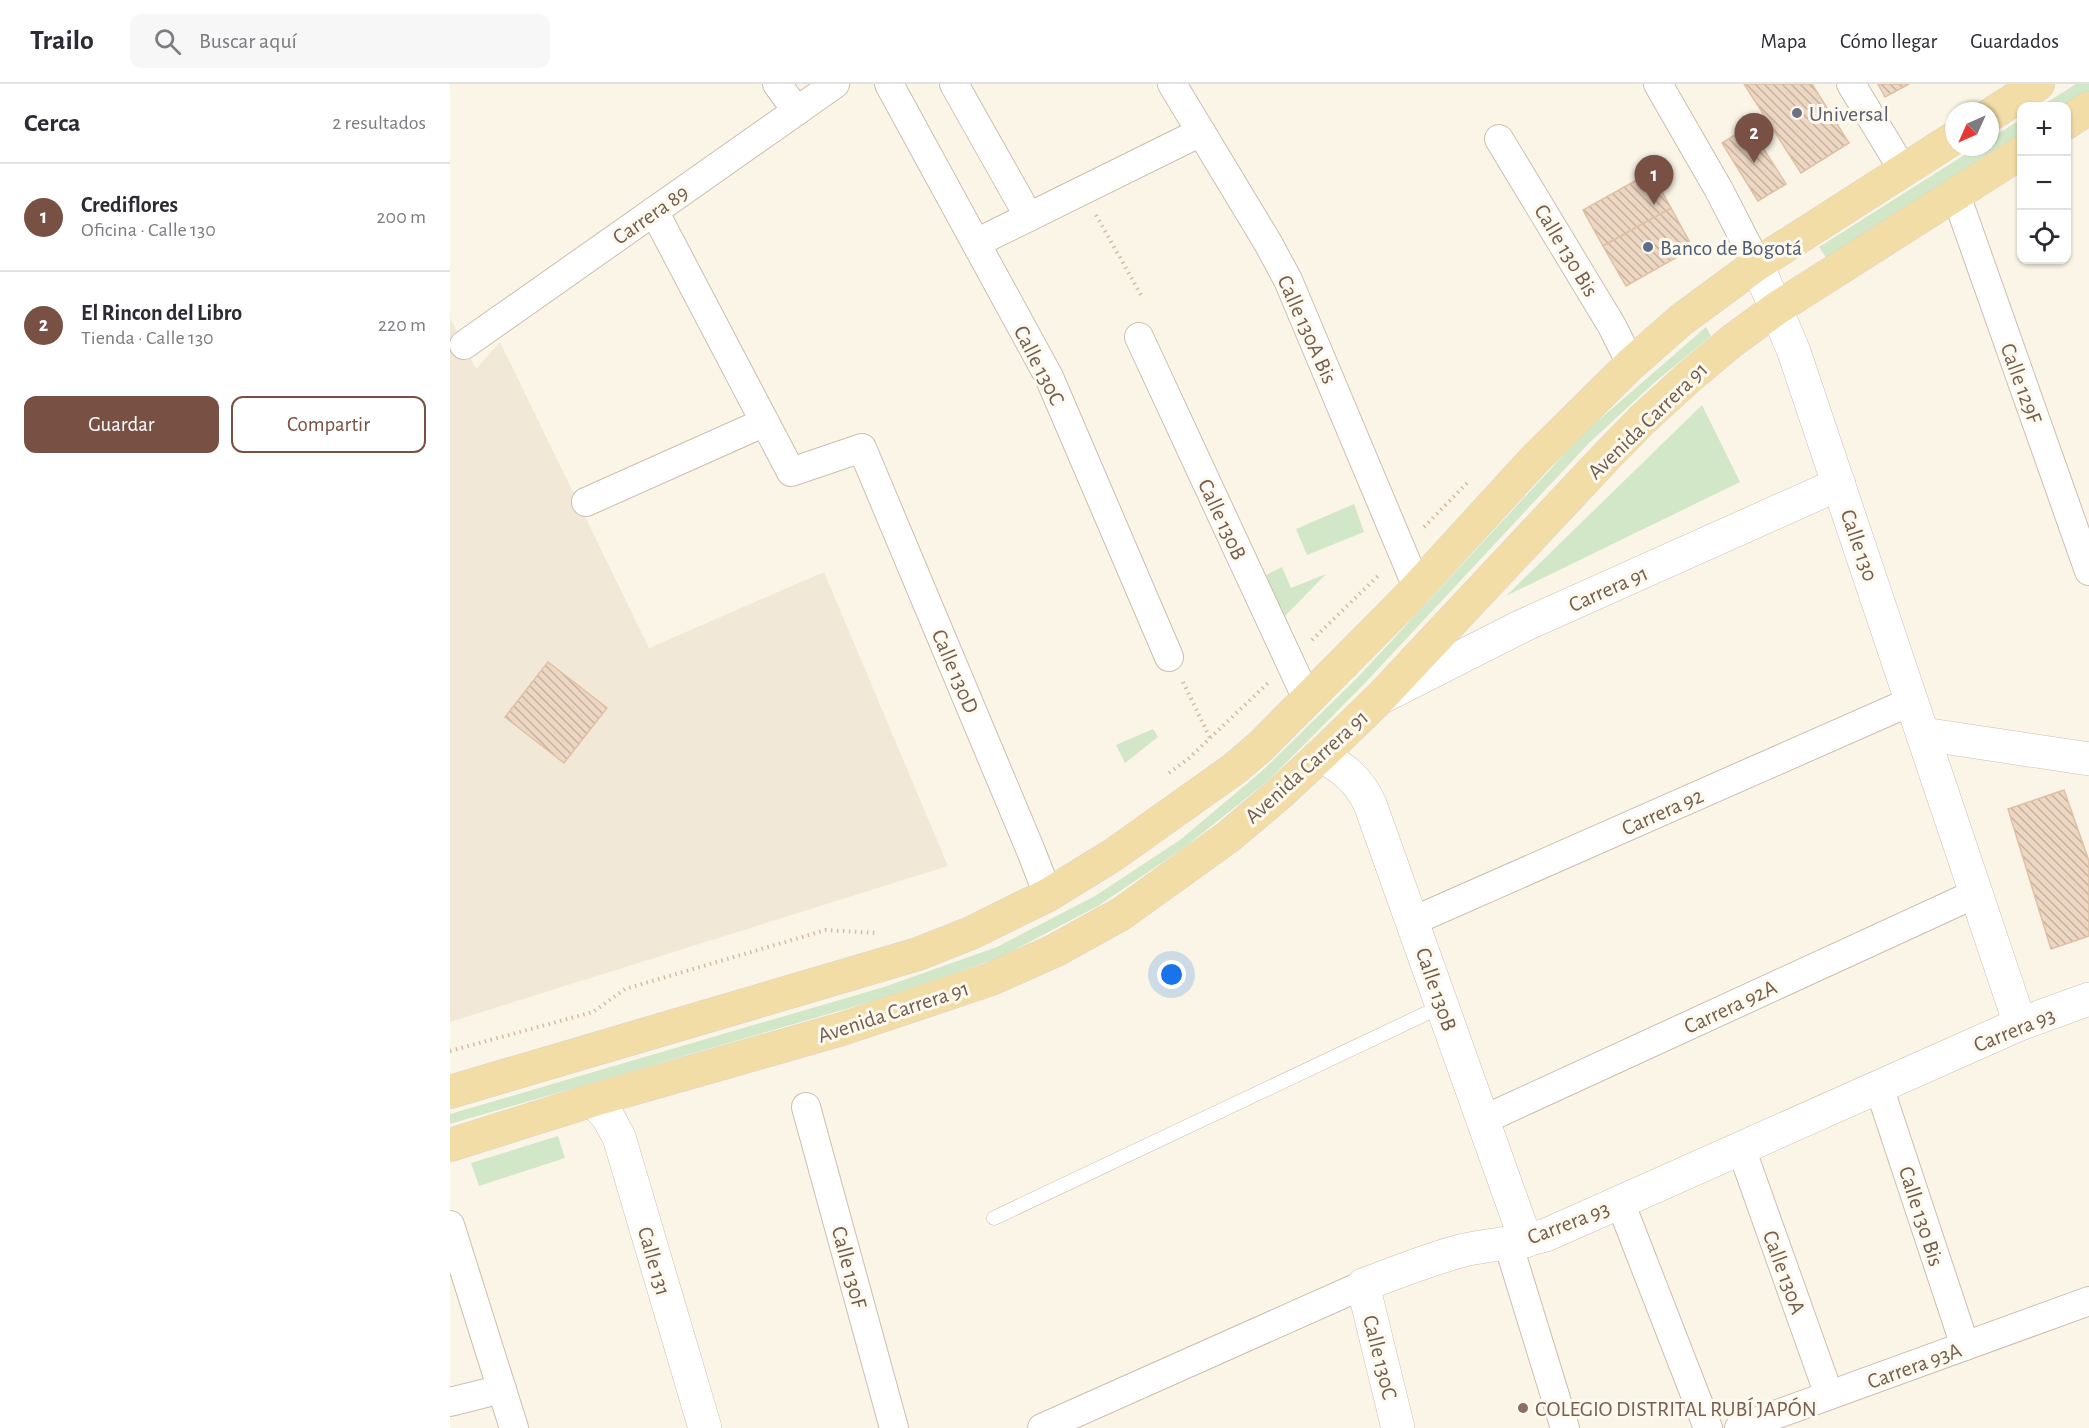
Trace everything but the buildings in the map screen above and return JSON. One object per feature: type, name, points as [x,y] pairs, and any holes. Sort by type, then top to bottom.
[{"type":"main road","points":[[1999,109],[2038,84]]},
{"type":"main road","points":[[2071,120],[2089,108]]},
{"type":"main road","name":"Avenida Carrera 91","points":[[450,1092],[918,954],[972,933],[1048,895],[1113,855],[1200,794],[1261,746],[1308,701],[1418,587],[1534,460],[1631,364],[1681,320],[1756,264],[1945,144]]},
{"type":"main road","name":"Avenida Carrera 91","points":[[450,1145],[592,1100],[842,1029],[991,979],[1054,951],[1121,914],[1228,837],[1321,755],[1380,698],[1642,419],[1732,341],[1777,308],[2017,155]]},
{"type":"street","points":[[777,84],[797,111]]},
{"type":"street","name":"Carrera 89","points":[[464,345],[835,84]]},
{"type":"street","name":"Calle 130C","points":[[889,84],[1049,377],[1169,657]]},
{"type":"street","points":[[954,84],[1029,217]]},
{"type":"street","name":"Calle 130A Bis","points":[[1172,84],[1288,280],[1418,587]]},
{"type":"street","name":"Calle 130","points":[[1658,84],[1719,190],[1777,308],[1791,343],[2020,1024]]},
{"type":"street","points":[[1851,84],[1903,170]]},
{"type":"street","points":[[976,243],[1201,132]]},
{"type":"street","name":"Calle 130 Bis","points":[[1499,139],[1612,326],[1631,364]]},
{"type":"street","name":"Calle 129F","points":[[1956,195],[2089,571]]},
{"type":"street","points":[[586,502],[765,422],[654,212]]},
{"type":"street","name":"Calle 130B","points":[[1139,337],[1308,701]]},
{"type":"street","name":"Calle 130D","points":[[765,422],[791,472],[862,448],[1048,895]]},
{"type":"street","name":"Carrera 91","points":[[1380,698],[1522,627],[1839,484]]},
{"type":"street","name":"Carrera 92","points":[[1413,921],[1912,701]]},
{"type":"street","points":[[1923,734],[2089,759]]},
{"type":"street","name":"Calle 130B","points":[[1321,755],[1349,773],[1366,794],[1413,921],[1483,1120],[1565,1428]]},
{"type":"street","name":"Carrera 92A","points":[[1483,1120],[1977,893]]},
{"type":"street","name":"Carrera 93","points":[[1042,1428],[1363,1285],[1438,1257],[1546,1235],[2020,1024],[2089,999]]},
{"type":"street","name":"Calle 130 Bis","points":[[1880,1087],[1965,1346]]},
{"type":"street","name":"Calle 131","points":[[592,1100],[608,1117],[619,1137],[705,1428]]},
{"type":"street","name":"Calle 130F","points":[[806,1107],[894,1428]]},
{"type":"street","name":"Calle 130A","points":[[1741,1148],[1829,1395]]},
{"type":"street","points":[[1620,1202],[1708,1428]]},
{"type":"street","points":[[451,1230],[514,1428]]},
{"type":"street","name":"Calle 130C","points":[[1363,1285],[1398,1428]]},
{"type":"street","name":"Carrera 93A","points":[[1739,1428],[2089,1301]]},
{"type":"street","points":[[450,1402],[502,1389]]},
{"type":"lane","points":[[994,1218],[1443,1006]]},
{"type":"path","points":[[1082,190],[1141,295]]},
{"type":"path","points":[[1169,657],[1206,726],[1210,738]]},
{"type":"shaded area","points":[[450,318],[476,369],[500,342],[649,648],[824,572],[948,866],[450,1022]]},
{"type":"green space","points":[[2076,84],[2089,84],[2089,97],[2071,104],[2071,102],[2047,102]]},
{"type":"green space","points":[[2017,122],[2017,143],[1999,154],[1999,133]]},
{"type":"green space","points":[[1963,156],[1996,156],[1829,262],[1819,247]]},
{"type":"green space","points":[[1706,327],[1711,336],[1655,382],[1589,443],[1364,684],[1269,780],[1185,847],[1098,906],[1001,957],[887,997],[450,1124],[450,1114],[884,987],[997,947],[1095,896],[1180,840],[1262,771],[1358,677],[1584,433]]},
{"type":"green space","points":[[1702,405],[1740,482],[1506,596]]},
{"type":"green space","points":[[1354,504],[1364,532],[1307,555],[1296,529]]},
{"type":"green space","points":[[1282,567],[1291,588],[1326,574],[1283,618],[1264,576]]},
{"type":"green space","points":[[1153,729],[1158,737],[1125,763],[1116,745]]},
{"type":"green space","points":[[558,1136],[565,1158],[479,1186],[471,1163]]},
{"type":"place","name":"Universal","points":[[1797,113]]},
{"type":"place","name":"El Rincon del Libro","points":[[1754,163]]},
{"type":"place","name":"Crediflores","points":[[1654,205]]},
{"type":"place","name":"Banco de Bogotá","points":[[1648,247]]},
{"type":"place","name":"COLEGIO DISTRITAL RUBÍ JAPÓN","points":[[1523,1408]]}]
